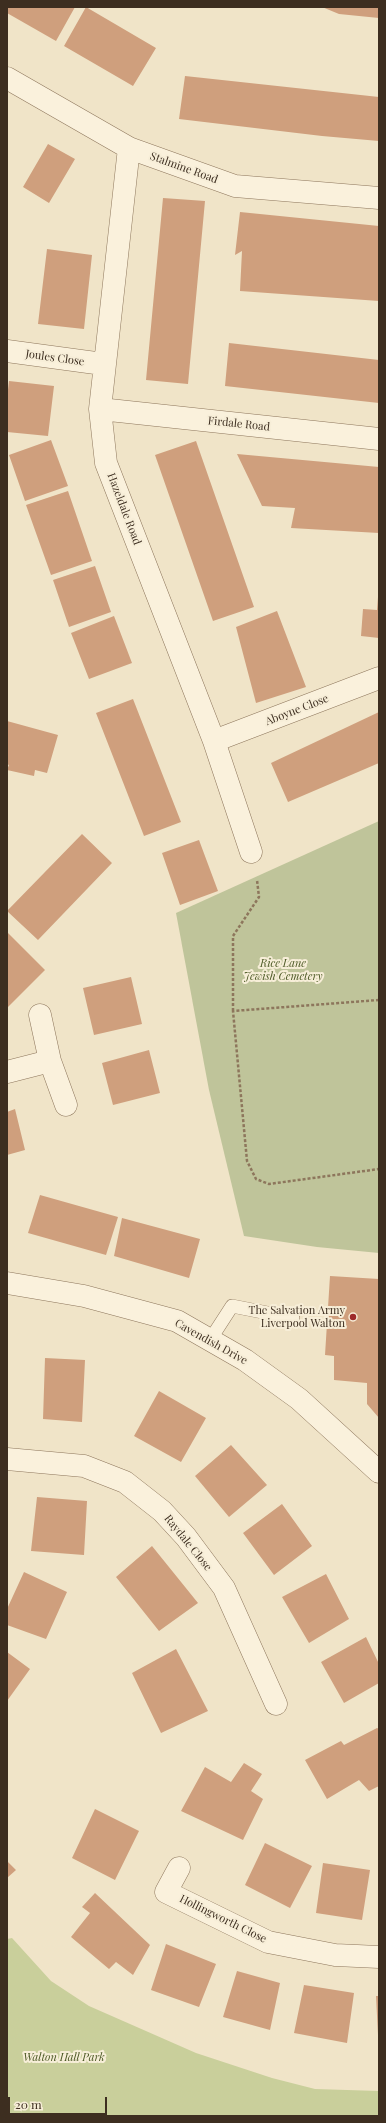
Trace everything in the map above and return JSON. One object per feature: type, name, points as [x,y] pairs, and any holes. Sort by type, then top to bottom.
[{"type":"street","name":"Stalmine Road","points":[[7,78],[129,148],[235,186],[379,198]]},
{"type":"street","name":"Hazeldale Road","points":[[129,148],[103,364],[100,409],[106,464],[214,741],[251,852]]},
{"type":"street","name":"Joules Close","points":[[7,352],[103,364]]},
{"type":"street","name":"Firdale Road","points":[[100,409],[379,439]]},
{"type":"street","name":"Aboyne Close","points":[[214,741],[379,678]]},
{"type":"street","points":[[40,1016],[50,1062],[66,1104]]},
{"type":"street","points":[[7,1072],[50,1062]]},
{"type":"street","name":"Cavendish Drive","points":[[7,1283],[84,1296],[177,1321],[245,1360],[299,1399],[379,1472]]},
{"type":"street","name":"Raydale Close","points":[[7,1459],[84,1466],[125,1482],[162,1511],[186,1537],[224,1588],[276,1704]]},
{"type":"street","name":"Hollingworth Close","points":[[179,1868],[166,1892],[268,1942],[335,1955],[379,1957]]},
{"type":"lane","points":[[210,1340],[232,1306],[293,1318]]},
{"type":"path","points":[[251,852],[257,876],[259,897],[233,936],[233,1011],[247,1161],[256,1179],[269,1184],[379,1169]]},
{"type":"path","points":[[233,1011],[379,1000]]},
{"type":"green space","name":"Rice Lane Jewish Cemetery","points":[[379,821],[379,1253],[317,1247],[244,1236],[209,1090],[176,913]]},
{"type":"green space","name":"Walton Hall Park","points":[[12,1938],[51,1981],[89,2006],[196,2053],[272,2078],[315,2089],[379,2091],[379,2116],[7,2116],[7,1939]]},
{"type":"building","points":[[7,7],[75,7],[56,41],[7,13]]},
{"type":"building","points":[[86,7],[156,48],[133,86],[64,46]]},
{"type":"building","points":[[322,7],[379,7],[379,18],[339,14]]},
{"type":"building","points":[[185,76],[379,97],[379,141],[322,136],[179,119]]},
{"type":"building","points":[[48,144],[75,159],[49,203],[23,187]]},
{"type":"building","points":[[163,198],[205,201],[188,384],[146,380]]},
{"type":"building","points":[[240,212],[379,226],[379,301],[240,291],[242,251],[235,255]]},
{"type":"building","points":[[47,249],[92,255],[84,329],[38,324]]},
{"type":"building","points":[[229,343],[379,360],[379,403],[225,386]]},
{"type":"building","points":[[9,381],[54,386],[48,436],[7,432],[7,398]]},
{"type":"building","points":[[51,440],[68,486],[25,501],[9,455]]},
{"type":"building","points":[[196,441],[254,607],[213,621],[155,455]]},
{"type":"building","points":[[237,454],[379,467],[379,533],[291,528],[295,508],[262,506]]},
{"type":"building","points":[[68,491],[92,561],[51,575],[26,505]]},
{"type":"building","points":[[95,566],[111,612],[69,627],[53,580]]},
{"type":"building","points":[[378,597],[379,638],[361,636],[363,609],[377,610]]},
{"type":"building","points":[[277,611],[306,687],[256,703],[236,627]]},
{"type":"building","points":[[114,616],[132,663],[89,679],[71,633]]},
{"type":"building","points":[[133,699],[181,822],[144,836],[96,713]]},
{"type":"building","points":[[379,712],[379,763],[288,802],[271,763]]},
{"type":"building","points":[[7,721],[58,735],[47,773],[35,770],[34,776],[7,770],[9,765],[7,764]]},
{"type":"building","points":[[82,834],[112,863],[38,940],[7,911]]},
{"type":"building","points":[[199,840],[218,891],[180,905],[162,853]]},
{"type":"building","points":[[7,932],[45,970],[7,1008]]},
{"type":"building","points":[[131,977],[142,1024],[94,1035],[83,988]]},
{"type":"building","points":[[149,1050],[160,1093],[113,1105],[102,1063]]},
{"type":"building","points":[[15,1109],[25,1150],[7,1155],[7,1112]]},
{"type":"building","points":[[40,1195],[118,1217],[106,1255],[28,1233]]},
{"type":"building","points":[[122,1218],[200,1239],[189,1278],[114,1256]]},
{"type":"building","name":"The Salvation Army Liverpool Walton","points":[[330,1276],[379,1279],[379,1418],[367,1404],[367,1383],[334,1380],[334,1356],[325,1355]]},
{"type":"building","points":[[45,1358],[85,1360],[82,1422],[43,1419]]},
{"type":"building","points":[[159,1391],[206,1418],[181,1462],[134,1436]]},
{"type":"building","points":[[231,1445],[267,1485],[229,1517],[195,1476]]},
{"type":"building","points":[[37,1497],[87,1501],[84,1555],[31,1551]]},
{"type":"building","points":[[282,1504],[312,1546],[274,1575],[243,1533]]},
{"type":"building","points":[[152,1546],[198,1603],[159,1631],[116,1577]]},
{"type":"building","points":[[24,1572],[67,1592],[46,1639],[7,1625],[7,1609]]},
{"type":"building","points":[[326,1574],[349,1619],[309,1643],[282,1597]]},
{"type":"building","points":[[366,1637],[379,1664],[379,1683],[344,1703],[321,1662]]},
{"type":"building","points":[[176,1649],[208,1711],[161,1733],[132,1673]]},
{"type":"building","points":[[7,1652],[30,1669],[7,1701]]},
{"type":"building","points":[[377,1728],[379,1729],[379,1786],[369,1791],[359,1780],[327,1799],[305,1760],[341,1741],[344,1745]]},
{"type":"building","points":[[244,1763],[262,1774],[251,1791],[263,1799],[243,1840],[181,1811],[205,1767],[231,1782]]},
{"type":"building","points":[[95,1809],[139,1831],[115,1880],[72,1858]]},
{"type":"building","points":[[265,1843],[312,1866],[290,1908],[245,1885]]},
{"type":"building","points":[[7,1861],[16,1870],[7,1878]]},
{"type":"building","points":[[323,1863],[370,1870],[362,1920],[316,1913]]},
{"type":"building","points":[[95,1893],[150,1945],[133,1975],[116,1962],[109,1969],[71,1937],[90,1913],[82,1907]]},
{"type":"building","points":[[166,1944],[216,1964],[199,2007],[151,1990]]},
{"type":"building","points":[[237,1971],[280,1983],[270,2030],[223,2017]]},
{"type":"building","points":[[304,1985],[354,1993],[347,2043],[294,2033]]},
{"type":"building","points":[[376,1996],[379,1996],[379,2035],[378,2035]]},
{"type":"place","name":"The Salvation Army Liverpool Walton","points":[[353,1317]]}]
